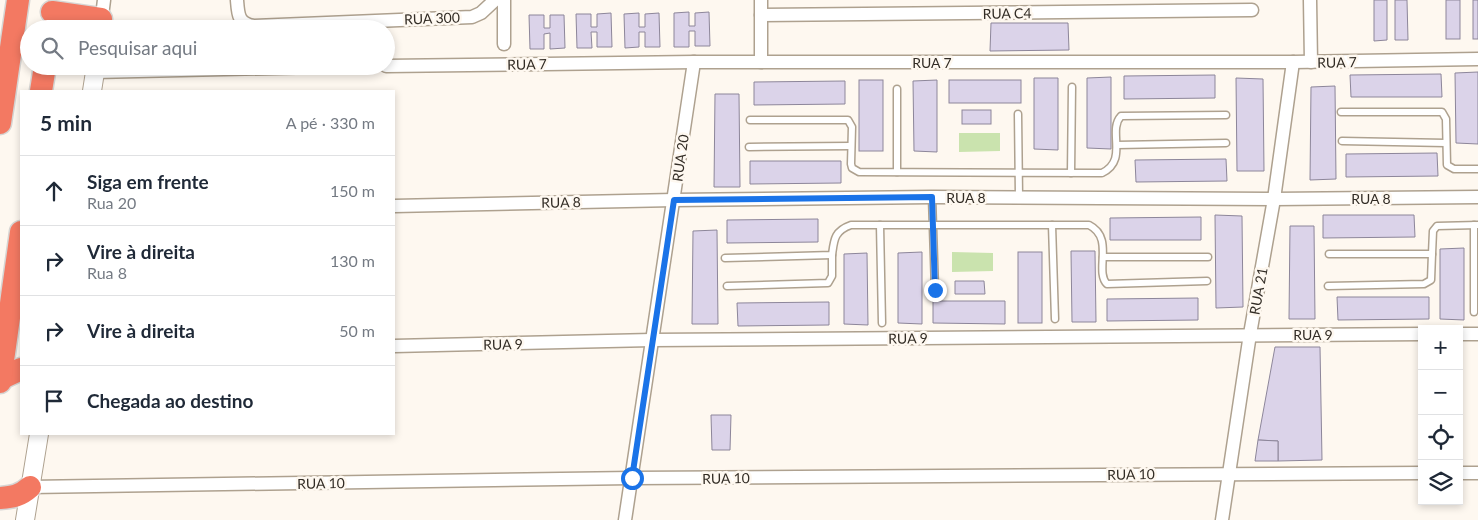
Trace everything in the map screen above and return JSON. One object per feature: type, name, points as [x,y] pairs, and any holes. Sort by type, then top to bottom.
[{"type":"highway","points":[[4,0],[8,14],[9,60]]},
{"type":"highway","points":[[0,123],[18,0]]},
{"type":"highway","points":[[52,14],[102,16]]},
{"type":"highway","points":[[0,381],[20,239]]},
{"type":"highway","points":[[0,381],[20,369]]},
{"type":"highway","points":[[0,498],[14,498],[30,487]]},
{"type":"street","name":"RUA 300","points":[[237,0],[238,12],[242,20]]},
{"type":"street","name":"RUA 300","points":[[395,20],[472,17],[481,13],[495,0]]},
{"type":"street","points":[[504,0],[504,44]]},
{"type":"street","points":[[761,0],[761,62]]},
{"type":"street","points":[[1310,0],[1311,62]]},
{"type":"street","name":"RUA C4","points":[[761,16],[1252,10]]},
{"type":"street","name":"RUA 7","points":[[395,66],[694,62],[1311,62],[1478,59]]},
{"type":"street","name":"RUA 20","points":[[625,520],[694,62]]},
{"type":"street","name":"RUA 21","points":[[1222,520],[1250,334],[1274,199],[1294,62]]},
{"type":"street","points":[[92,90],[94,75]]},
{"type":"street","name":"RUA 8","points":[[395,206],[932,197],[1274,199],[1478,197]]},
{"type":"street","name":"RUA 9","points":[[395,346],[652,340],[1418,334]]},
{"type":"street","points":[[1463,334],[1478,334]]},
{"type":"street","points":[[25,520],[39,435]]},
{"type":"street","name":"RUA 10","points":[[30,487],[632,478],[1418,473]]},
{"type":"street","points":[[1463,473],[1478,473]]},
{"type":"lane","points":[[1071,172],[1072,87]]},
{"type":"lane","points":[[897,89],[897,172]]},
{"type":"lane","points":[[1341,112],[1442,112],[1446,119],[1446,161],[1450,168],[1478,169]]},
{"type":"lane","points":[[1018,114],[1018,197]]},
{"type":"lane","points":[[750,120],[848,120],[852,127],[851,164],[855,171],[1102,172],[1109,170],[1114,164],[1117,145],[1117,123],[1121,116],[1226,115]]},
{"type":"lane","points":[[1342,141],[1446,143]]},
{"type":"lane","points":[[1117,145],[1226,143]]},
{"type":"lane","points":[[749,147],[851,146]]},
{"type":"lane","points":[[932,197],[935,290]]},
{"type":"lane","points":[[726,286],[825,284],[832,276],[832,255],[836,235],[842,228],[851,225],[1089,225],[1096,228],[1100,236],[1103,246],[1104,279],[1107,284],[1207,282]]},
{"type":"lane","points":[[880,225],[882,323]]},
{"type":"lane","points":[[1052,225],[1054,319]]},
{"type":"lane","points":[[1328,286],[1424,284],[1431,280],[1433,231],[1437,226],[1476,225],[1474,312]]},
{"type":"lane","points":[[1329,254],[1432,254]]},
{"type":"lane","points":[[725,258],[832,255]]},
{"type":"lane","points":[[1103,257],[1208,257]]},
{"type":"green space","points":[[959,133],[1000,133],[1000,151],[959,152]]},
{"type":"green space","points":[[952,252],[993,253],[993,271],[952,272]]},
{"type":"building","points":[[1374,0],[1387,0],[1387,40],[1374,41]]},
{"type":"building","points":[[1395,0],[1407,0],[1408,40],[1395,40]]},
{"type":"building","points":[[1446,0],[1460,0],[1460,39],[1446,39]]},
{"type":"building","points":[[1473,0],[1478,0],[1478,39],[1473,39]]},
{"type":"building","points":[[689,12],[689,26],[695,26],[695,13],[709,12],[710,46],[695,46],[695,31],[689,31],[689,47],[674,47],[674,13]]},
{"type":"building","points":[[611,13],[612,47],[597,47],[597,32],[591,32],[592,48],[577,48],[576,14],[591,14],[591,27],[597,27],[597,14]]},
{"type":"building","points":[[639,13],[639,27],[645,27],[645,14],[659,13],[660,47],[645,47],[645,32],[639,32],[639,47],[625,48],[624,14]]},
{"type":"building","points":[[529,15],[544,15],[544,28],[550,28],[550,15],[564,15],[565,48],[550,49],[550,33],[544,34],[544,49],[530,49]]},
{"type":"building","points":[[991,23],[1068,23],[1069,50],[990,51]]},
{"type":"building","points":[[1478,72],[1478,144],[1456,143],[1455,73]]},
{"type":"building","points":[[1441,74],[1442,97],[1351,97],[1350,75]]},
{"type":"building","points":[[1215,75],[1215,98],[1124,99],[1124,76]]},
{"type":"building","points":[[1111,77],[1111,149],[1087,148],[1087,78]]},
{"type":"building","points":[[1034,78],[1058,78],[1058,150],[1034,149]]},
{"type":"building","points":[[1236,78],[1263,79],[1264,171],[1237,171]]},
{"type":"building","points":[[859,80],[883,80],[883,151],[859,151]]},
{"type":"building","points":[[937,80],[937,152],[914,151],[913,81]]},
{"type":"building","points":[[949,80],[1021,80],[1021,103],[949,103]]},
{"type":"building","points":[[845,81],[845,104],[754,105],[754,82]]},
{"type":"building","points":[[1335,86],[1336,179],[1310,180],[1311,87]]},
{"type":"building","points":[[715,94],[739,94],[740,187],[714,187]]},
{"type":"building","points":[[962,110],[991,110],[991,124],[962,124]]},
{"type":"building","points":[[1437,153],[1438,176],[1346,177],[1346,154]]},
{"type":"building","points":[[1226,159],[1227,181],[1136,182],[1135,160]]},
{"type":"building","points":[[750,161],[841,161],[841,183],[750,184]]},
{"type":"building","points":[[1215,215],[1242,216],[1243,307],[1216,308]]},
{"type":"building","points":[[1323,215],[1414,215],[1415,237],[1323,238]]},
{"type":"building","points":[[1201,217],[1201,240],[1110,240],[1110,218]]},
{"type":"building","points":[[818,219],[818,242],[727,243],[727,220]]},
{"type":"building","points":[[1290,226],[1314,226],[1315,319],[1289,319]]},
{"type":"building","points":[[717,230],[718,324],[692,324],[693,231]]},
{"type":"building","points":[[1464,248],[1464,320],[1440,319],[1440,249]]},
{"type":"building","points":[[1071,251],[1095,251],[1096,322],[1072,322]]},
{"type":"building","points":[[922,252],[922,324],[898,323],[898,253]]},
{"type":"building","points":[[1018,252],[1042,252],[1042,323],[1018,323]]},
{"type":"building","points":[[867,253],[868,325],[844,324],[844,254]]},
{"type":"building","points":[[955,281],[984,281],[985,294],[955,294]]},
{"type":"building","points":[[1337,297],[1429,297],[1429,319],[1338,320]]},
{"type":"building","points":[[1198,298],[1198,320],[1107,321],[1107,299]]},
{"type":"building","points":[[933,301],[1005,301],[1005,324],[933,323]]},
{"type":"building","points":[[829,302],[829,325],[738,326],[737,303]]},
{"type":"building","points":[[1275,347],[1320,347],[1322,460],[1278,461],[1278,441],[1258,440]]},
{"type":"building","points":[[711,415],[731,415],[730,450],[712,450]]},
{"type":"building","points":[[1258,440],[1278,441],[1278,461],[1255,461]]},
{"type":"route","points":[[632,478],[674,200],[932,197],[935,290]]}]
